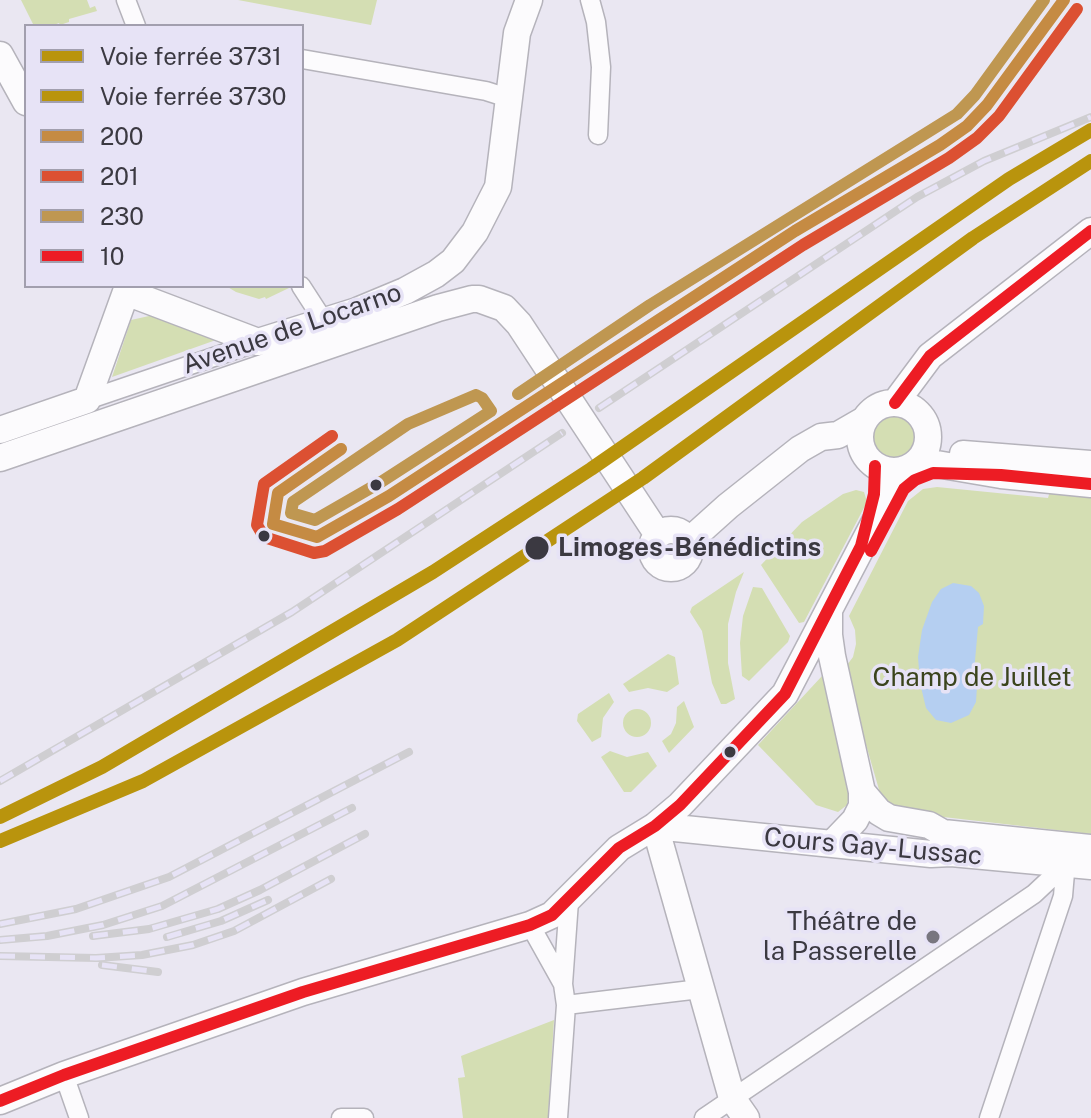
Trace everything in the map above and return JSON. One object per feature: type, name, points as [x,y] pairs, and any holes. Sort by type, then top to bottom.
[{"type":"street","points":[[126,0],[135,24]]},
{"type":"street","name":"Avenue de Locarno","points":[[0,430],[357,311],[436,274],[464,248],[485,216],[498,187],[517,33],[529,0]]},
{"type":"street","points":[[590,0],[601,67],[598,135]]},
{"type":"street","points":[[0,55],[23,89]]},
{"type":"street","points":[[304,59],[486,91],[508,98]]},
{"type":"street","points":[[0,1101],[64,1075],[303,992],[530,925],[552,915],[619,848],[655,826],[699,786],[785,694],[829,616],[893,480],[925,452],[914,417],[922,369],[930,356],[1091,231]]},
{"type":"street","points":[[302,288],[323,320]]},
{"type":"street","points":[[87,400],[126,289],[258,342]]},
{"type":"street","points":[[0,458],[454,304],[479,299],[504,308],[513,316],[658,535],[675,530],[689,541],[800,449],[821,437],[854,433],[876,408],[914,417],[944,447],[960,453],[1091,464]]},
{"type":"street","points":[[854,433],[866,458],[875,466],[891,472],[910,466],[1091,484]]},
{"type":"street","points":[[861,546],[874,494],[875,466]]},
{"type":"street","points":[[829,616],[832,656],[862,792],[862,806],[855,820],[832,844]]},
{"type":"street","name":"Cours Gay-Lussac","points":[[862,792],[879,812],[889,818],[929,825],[943,833],[1079,856]]},
{"type":"street","points":[[655,826],[700,989],[739,1108]]},
{"type":"street","name":"Cours Gay-Lussac","points":[[655,826],[832,844],[1079,856]]},
{"type":"street","points":[[704,1118],[739,1108],[1034,894],[1079,856]]},
{"type":"street","points":[[989,1118],[1079,856]]},
{"type":"street","points":[[558,1118],[569,901]]},
{"type":"street","points":[[530,925],[563,984]]},
{"type":"street","points":[[566,1005],[700,989]]},
{"type":"street","points":[[64,1075],[79,1118]]},
{"type":"green space","points":[[21,0],[87,0],[90,8],[95,6],[97,11],[69,19],[63,24],[33,24]]},
{"type":"green space","points":[[238,0],[377,0],[371,25]]},
{"type":"green space","points":[[229,288],[289,288],[266,299]]},
{"type":"green space","points":[[158,314],[216,340],[112,377],[131,320]]},
{"type":"green space","points":[[894,416],[909,422],[915,437],[909,452],[894,458],[879,452],[873,437],[879,422]]},
{"type":"green space","name":"Champ de Juillet","points":[[937,487],[1048,498],[1050,491],[1091,495],[1091,834],[900,812],[880,793],[844,669],[853,657],[856,644],[855,630],[849,616],[908,501],[923,489]]},
{"type":"green space","points":[[856,490],[864,492],[867,502],[804,622],[799,623],[761,565],[802,522],[843,494]]},
{"type":"green space","points":[[744,572],[728,624],[728,663],[735,699],[721,704],[712,683],[702,631],[690,612],[692,607]]},
{"type":"green space","points":[[753,587],[762,588],[790,636],[788,642],[749,681],[742,676],[740,643],[743,616]]},
{"type":"green space","points":[[668,654],[675,657],[679,684],[667,692],[648,688],[629,692],[623,684]]},
{"type":"green space","points":[[822,676],[851,785],[847,805],[838,812],[816,805],[758,745]]},
{"type":"green space","points":[[609,693],[614,702],[603,718],[601,737],[592,742],[577,721],[578,714]]},
{"type":"green space","points":[[684,701],[694,727],[669,753],[662,741],[671,734],[676,723],[677,707]]},
{"type":"green space","points":[[637,709],[647,713],[651,723],[647,733],[637,737],[627,733],[623,723],[627,713]]},
{"type":"green space","points":[[610,751],[627,757],[648,752],[657,766],[631,792],[624,792],[601,757]]},
{"type":"green space","points":[[554,1020],[548,1118],[463,1118],[458,1078],[465,1077],[461,1056]]},
{"type":"water","points":[[953,583],[971,586],[979,593],[984,606],[983,624],[978,627],[973,683],[977,686],[976,702],[969,715],[951,723],[936,720],[926,708],[918,657],[922,630],[932,602],[941,589]]},
{"type":"railway","points":[[599,408],[917,197],[984,161],[1091,117]]},
{"type":"railway","points":[[0,781],[292,612],[562,433]]},
{"type":"railway","points":[[0,924],[76,909],[169,877],[409,752]]},
{"type":"railway","points":[[0,940],[47,936],[103,925],[162,906],[352,808]]},
{"type":"railway","points":[[93,936],[149,929],[218,909],[365,834]]},
{"type":"railway","points":[[0,956],[96,958],[142,955],[193,945],[234,931],[331,879]]},
{"type":"railway","points":[[167,937],[221,921],[268,900]]},
{"type":"railway","points":[[102,965],[158,972]]},
{"type":"rail line","name":"3731","points":[[0,817],[102,767],[433,572],[591,469],[1009,179],[1091,130]]},
{"type":"rail line","name":"3730","points":[[0,841],[143,781],[397,640],[643,478],[973,238],[1091,161]]},
{"type":"transit line","name":"230","points":[[518,394],[650,305],[957,114],[975,95],[1044,0]]},
{"type":"transit line","name":"200","points":[[341,449],[278,493],[273,524],[317,537],[389,496],[795,231],[940,145],[967,126],[987,105],[1064,0]]},
{"type":"transit line","name":"201","points":[[332,436],[264,484],[257,525],[264,537],[314,553],[325,551],[398,509],[803,245],[949,158],[977,138],[999,116],[1077,9]]},
{"type":"transit line","name":"10","points":[[895,403],[930,356],[1091,231]]},
{"type":"transit line","name":"230","points":[[476,395],[491,411],[381,482],[315,520],[291,513],[293,502],[408,424],[476,395]]},
{"type":"transit line","name":"10","points":[[0,1101],[64,1075],[303,992],[530,925],[552,915],[619,848],[655,826],[680,805],[785,694],[861,546],[874,494],[875,466]]},
{"type":"transit line","name":"10","points":[[871,551],[904,489],[915,480],[933,473],[1001,475],[1091,484]]},
{"type":"place","name":"Limoges-Bénédictins","points":[[537,548]]},
{"type":"place","name":"Théâtre de la Passerelle","points":[[933,937]]}]
